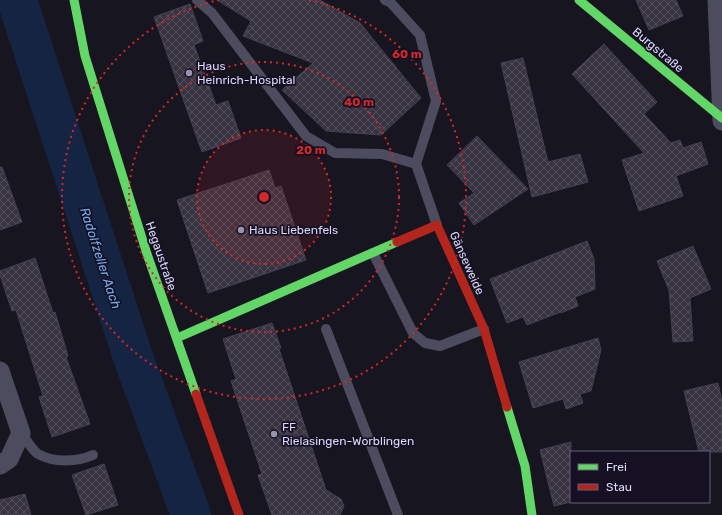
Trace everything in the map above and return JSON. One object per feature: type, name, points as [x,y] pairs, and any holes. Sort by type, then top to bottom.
[{"type":"street","name":"Hegaustraße","points":[[74,0],[85,56],[147,254],[239,515]]},
{"type":"street","name":"Burgstraße","points":[[579,0],[722,118]]},
{"type":"street","points":[[718,0],[722,121]]},
{"type":"street","name":"Gänseweide","points":[[177,338],[437,225],[484,329],[525,466],[532,515]]},
{"type":"street","points":[[0,372],[21,433],[9,459],[0,465]]},
{"type":"lane","points":[[197,0],[212,13],[306,136],[335,153],[382,154],[416,164]]},
{"type":"lane","points":[[385,0],[390,2],[420,34],[436,101],[416,164],[437,225]]},
{"type":"lane","points":[[373,253],[413,333],[424,343],[440,346],[484,329]]},
{"type":"lane","points":[[326,329],[398,515]]},
{"type":"lane","points":[[21,433],[37,454],[59,461],[86,458],[93,455]]},
{"type":"building","points":[[217,0],[320,0],[360,23],[421,98],[381,135],[326,131],[282,90],[313,63],[243,36],[251,21]]},
{"type":"building","points":[[636,0],[676,0],[683,16],[649,30]]},
{"type":"building","name":"Haus Heinrich-Hospital","points":[[190,4],[203,41],[194,45],[216,105],[228,101],[241,138],[202,152],[154,17]]},
{"type":"building","points":[[604,44],[657,102],[644,114],[671,143],[680,140],[683,148],[701,142],[708,164],[676,176],[683,196],[639,211],[622,160],[644,153],[572,74]]},
{"type":"building","points":[[523,58],[548,162],[580,154],[588,182],[532,197],[501,63]]},
{"type":"building","points":[[477,136],[528,189],[474,225],[459,203],[474,193],[447,165]]},
{"type":"building","points":[[0,167],[2,167],[22,222],[0,230]]},
{"type":"building","name":"Haus Liebenfels","points":[[269,170],[275,188],[281,186],[306,260],[208,293],[177,200]]},
{"type":"building","points":[[587,241],[594,259],[595,289],[575,297],[578,306],[561,313],[527,325],[523,317],[507,323],[490,279]]},
{"type":"building","points":[[693,246],[711,289],[690,298],[693,341],[673,342],[669,290],[657,261]]},
{"type":"building","points":[[35,258],[53,313],[55,312],[68,356],[66,357],[90,424],[52,437],[39,397],[43,396],[16,310],[12,311],[0,275],[0,271]]},
{"type":"building","points":[[272,323],[281,348],[279,349],[326,490],[341,499],[344,506],[340,515],[272,515],[258,475],[262,474],[231,381],[236,379],[223,339]]},
{"type":"building","points":[[598,338],[601,350],[591,391],[580,394],[583,403],[566,409],[563,399],[533,408],[519,362]]},
{"type":"building","points":[[718,383],[722,401],[722,452],[699,451],[684,391]]},
{"type":"building","points":[[571,442],[570,502],[554,506],[540,450]]},
{"type":"building","points":[[104,464],[118,505],[86,515],[72,475]]},
{"type":"building","points":[[25,494],[31,515],[0,515],[0,500]]},
{"type":"waterway","name":"Radolfzeller Aach","points":[[17,0],[134,360],[191,515]]},
{"type":"traffic: fast","points":[[74,0],[85,56],[147,254],[196,394]]},
{"type":"traffic: fast","points":[[579,0],[722,118]]},
{"type":"traffic: fast","points":[[177,338],[397,242]]},
{"type":"traffic: fast","points":[[507,407],[525,466],[532,515]]},
{"type":"traffic: jam","points":[[397,242],[437,225],[484,329],[507,407]]},
{"type":"traffic: jam","points":[[196,394],[239,515]]},
{"type":"place","name":"Haus Heinrich-Hospital","points":[[189,73]]},
{"type":"place","name":"Haus Liebenfels","points":[[241,230]]},
{"type":"place","name":"FF Rielasingen-Worblingen","points":[[274,434]]}]
